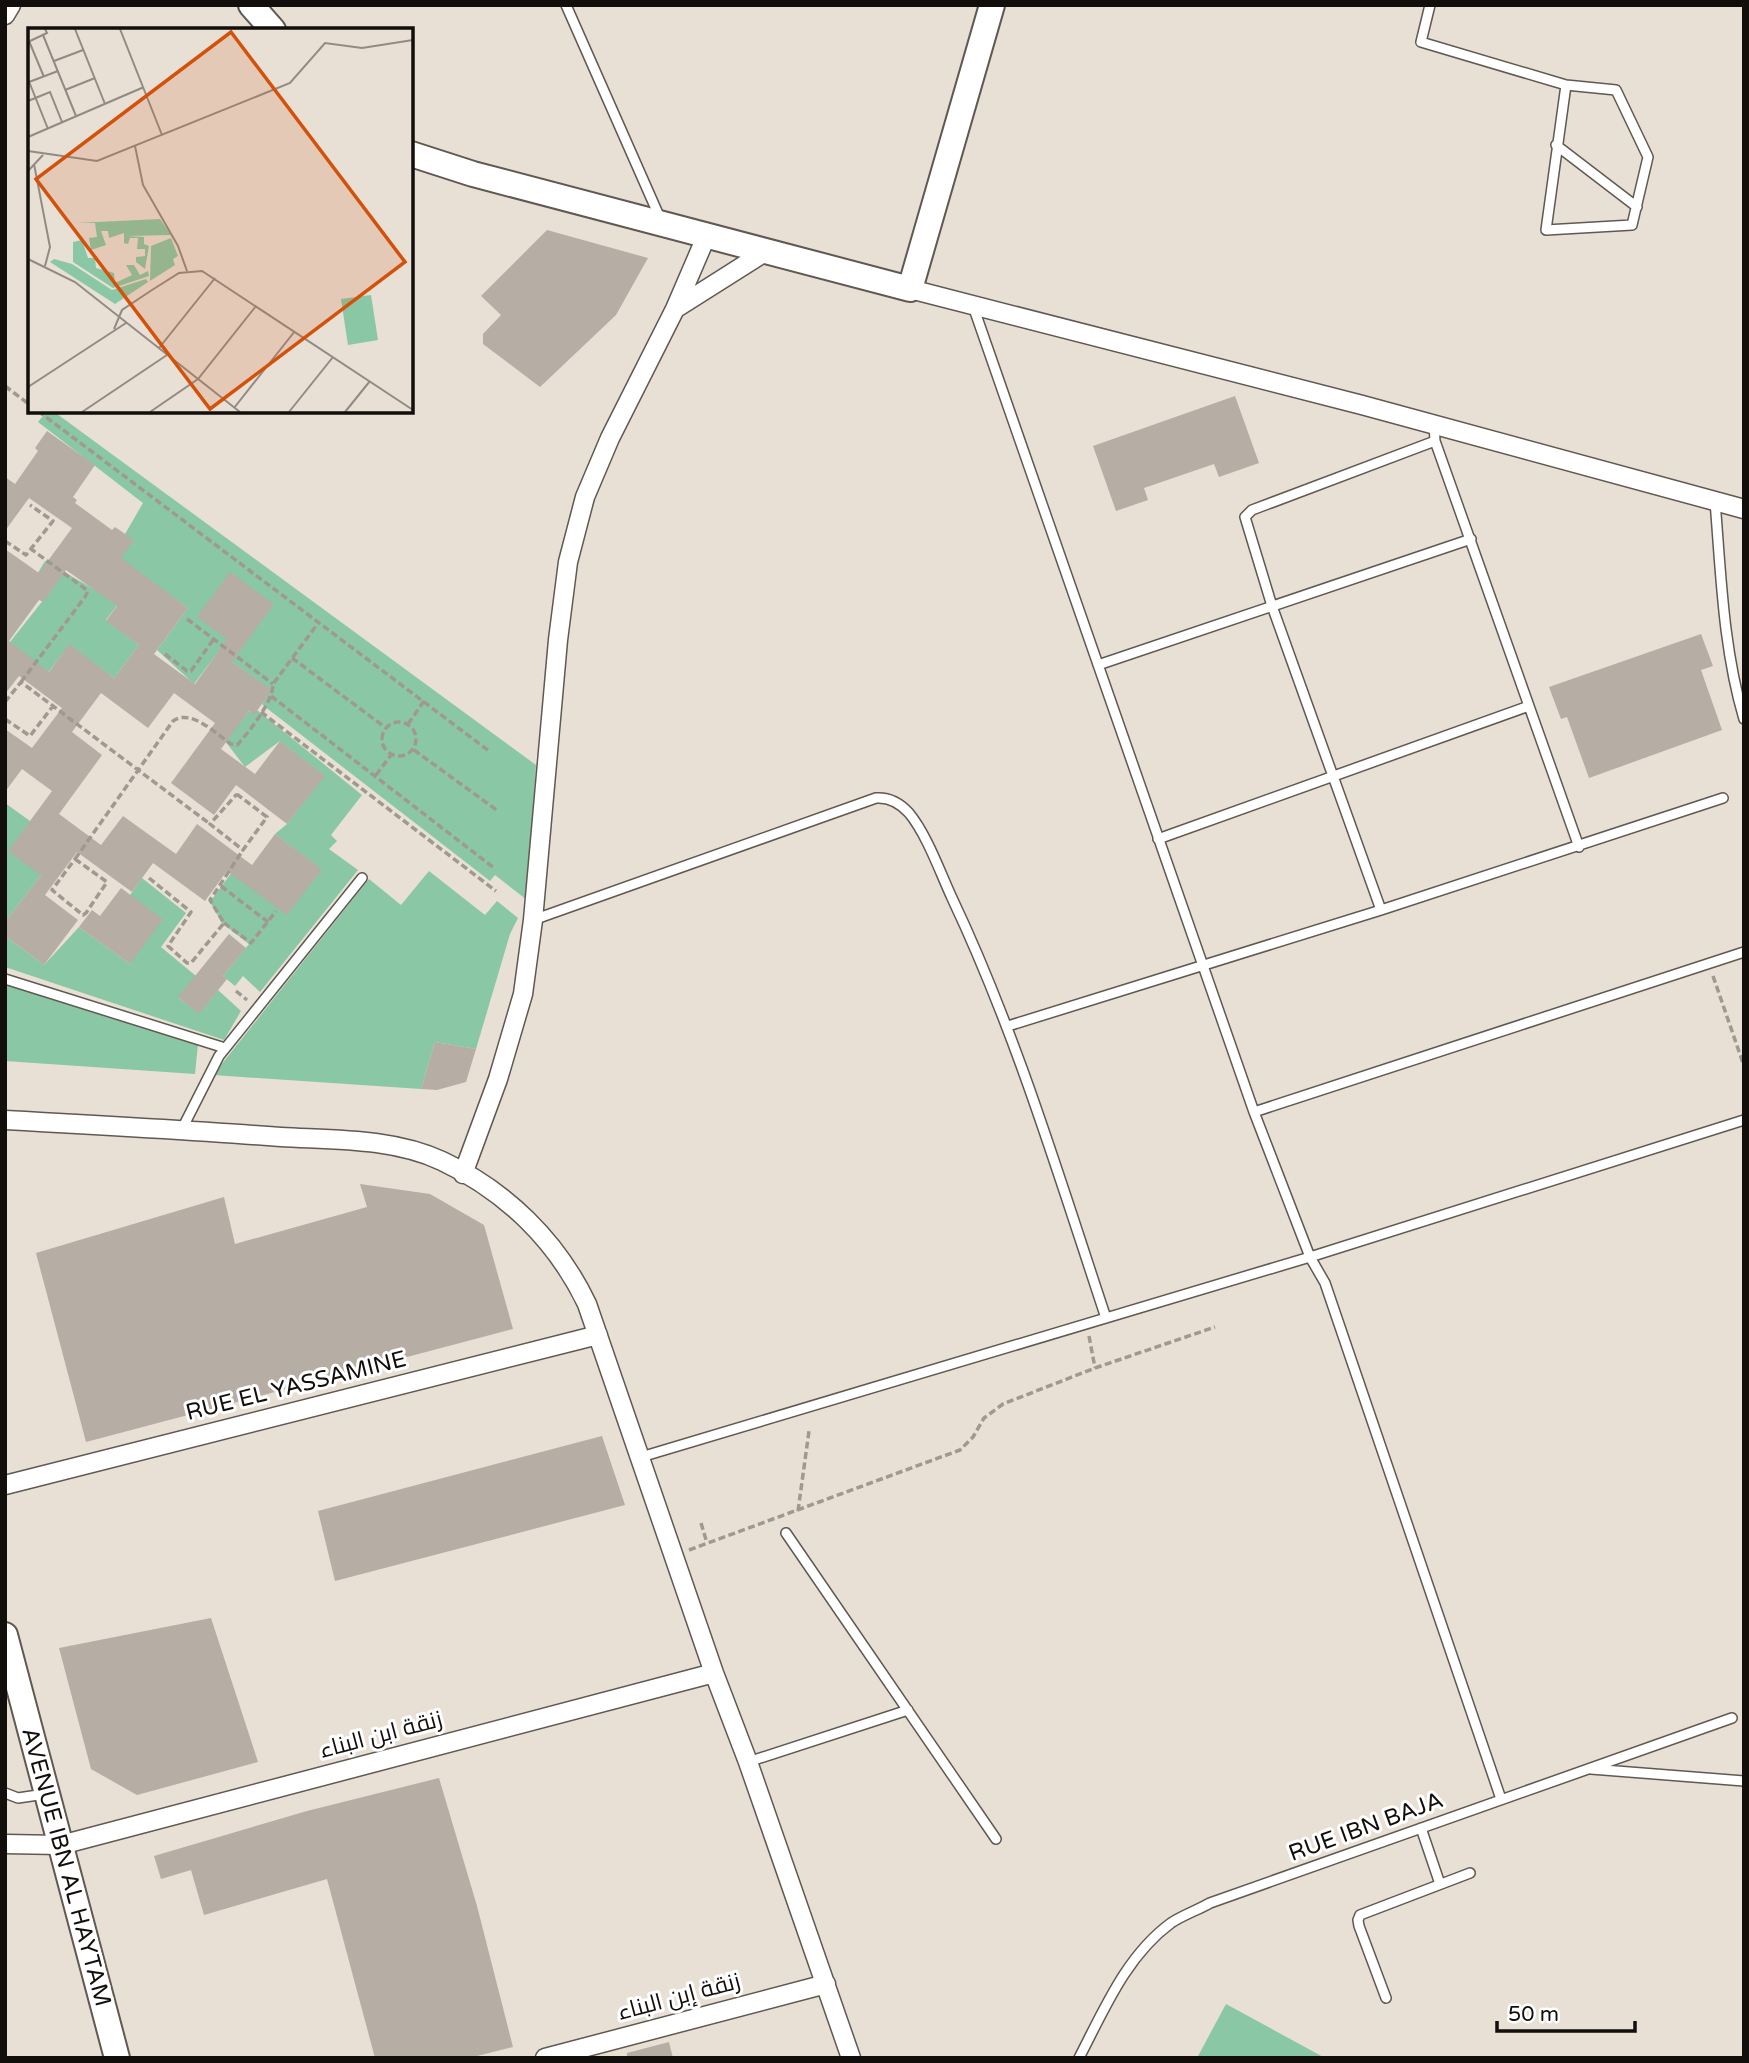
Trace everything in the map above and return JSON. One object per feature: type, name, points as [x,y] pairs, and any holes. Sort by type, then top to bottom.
[{"type":"street","points":[[5,15],[11,5]]},
{"type":"street","points":[[251,5],[271,28]]},
{"type":"street","points":[[910,289],[992,5]]},
{"type":"street","points":[[413,155],[473,174],[910,289],[1435,433],[1744,509]]},
{"type":"street","points":[[463,1174],[498,1079],[523,994],[533,920],[558,640],[568,562],[590,485],[610,438],[675,309],[705,237]]},
{"type":"street","points":[[675,309],[765,252]]},
{"type":"street","points":[[5,1120],[182,1129],[381,1144],[442,1161],[497,1195],[526,1218],[552,1245],[572,1273],[598,1335],[714,1673],[748,1762],[851,2058]]},
{"type":"street","name":"RUE EL YASSAMINE","points":[[5,1485],[598,1335]]},
{"type":"street","name":"AVENUE IBN AL HAYTAM","points":[[5,1635],[16,1692],[47,1793],[117,2058]]},
{"type":"street","name":"زنقة ابن البناء","points":[[5,1844],[61,1845],[714,1673]]},
{"type":"street","name":"زنقة إبن البناء","points":[[545,2058],[826,1984]]},
{"type":"lane","points":[[566,5],[664,226]]},
{"type":"lane","points":[[1430,5],[1421,42],[1566,85],[1616,90],[1648,157],[1632,225],[1546,230],[1566,85]]},
{"type":"lane","points":[[1556,145],[1637,207]]},
{"type":"lane","points":[[973,306],[1254,1112],[1310,1257],[1325,1283],[1501,1799]]},
{"type":"lane","points":[[1381,910],[1272,606],[1246,521],[1249,512],[1435,433],[1579,847]]},
{"type":"lane","points":[[1715,501],[1728,652],[1744,719]]},
{"type":"lane","points":[[1098,665],[1471,540]]},
{"type":"lane","points":[[1157,839],[1529,706]]},
{"type":"lane","points":[[533,920],[876,798],[886,797],[897,802],[916,822],[976,949],[1008,1026],[1106,1318]]},
{"type":"lane","points":[[1008,1026],[1203,967],[1723,798]]},
{"type":"lane","points":[[182,1129],[225,1048],[362,878]]},
{"type":"lane","points":[[1254,1112],[1744,952]]},
{"type":"lane","points":[[5,979],[225,1048]]},
{"type":"lane","points":[[641,1457],[1310,1257],[1744,1120]]},
{"type":"lane","points":[[786,1533],[996,1839]]},
{"type":"lane","points":[[748,1762],[908,1710]]},
{"type":"lane","name":"RUE IBN BAJA","points":[[1079,2058],[1119,1983],[1141,1951],[1172,1923],[1210,1903],[1732,1718]]},
{"type":"lane","points":[[1586,1769],[1744,1781]]},
{"type":"lane","points":[[5,1793],[18,1798],[47,1793]]},
{"type":"lane","points":[[1421,1828],[1440,1884]]},
{"type":"lane","points":[[1386,1998],[1359,1926],[1360,1915],[1470,1873]]},
{"type":"path","points":[[5,386],[28,403]]},
{"type":"path","points":[[41,413],[489,751]]},
{"type":"path","points":[[5,541],[26,555],[52,521],[30,505]]},
{"type":"path","points":[[5,702],[88,591],[31,549]]},
{"type":"path","points":[[187,619],[273,684]]},
{"type":"path","points":[[75,859],[107,882],[83,915],[52,890],[173,721],[178,717],[191,717],[231,744],[237,745],[271,696],[273,684],[319,622]]},
{"type":"path","points":[[165,654],[188,672],[213,640]]},
{"type":"path","points":[[292,658],[386,728]]},
{"type":"path","points":[[21,682],[243,850]]},
{"type":"path","points":[[271,696],[494,868]]},
{"type":"path","points":[[408,724],[424,702]]},
{"type":"path","points":[[5,719],[30,736],[52,706]]},
{"type":"path","points":[[261,712],[496,891]]},
{"type":"path","points":[[396,722],[408,724],[416,732],[414,750],[405,756],[391,755],[382,744],[383,733],[396,722]]},
{"type":"path","points":[[414,750],[498,811]]},
{"type":"path","points":[[375,776],[391,755]]},
{"type":"path","points":[[210,824],[236,795],[265,815],[267,820],[243,850],[210,901],[224,923],[251,943],[276,911]]},
{"type":"path","points":[[149,878],[191,912],[167,946],[187,963],[194,962],[224,923]]},
{"type":"path","points":[[221,886],[268,922]]},
{"type":"path","points":[[1709,964],[1744,1066]]},
{"type":"path","points":[[1087,1323],[1095,1368]]},
{"type":"path","points":[[674,1555],[960,1450],[973,1437],[984,1418],[996,1408],[1095,1368],[1215,1327]]},
{"type":"path","points":[[798,1511],[809,1431]]},
{"type":"path","points":[[701,1523],[707,1543]]},
{"type":"green space","points":[[45,413],[56,413],[536,765],[527,900],[495,875],[490,881],[264,706],[262,704],[271,690],[218,652],[194,684],[157,650],[188,608],[141,574],[106,620],[139,645],[114,678],[69,645],[47,674],[10,642],[52,589],[36,576],[45,561],[97,591],[143,503],[38,422]]},
{"type":"green space","points":[[257,710],[362,795],[331,835],[337,841],[329,849],[358,870],[260,992],[243,976],[235,986],[223,976],[249,944],[222,923],[210,902],[232,872],[321,869],[275,834],[287,824],[324,776],[280,741],[245,767],[225,741],[249,711],[254,714]]},
{"type":"green space","points":[[5,803],[30,821],[41,875],[5,922]]},
{"type":"green space","points":[[429,871],[485,915],[497,901],[518,918],[510,934],[476,1049],[435,1042],[421,1089],[213,1075],[369,879],[401,905]]},
{"type":"green space","points":[[142,878],[186,913],[161,947],[196,976],[179,998],[199,1013],[218,990],[241,1011],[224,1040],[5,967],[5,936],[44,965],[79,927],[130,964],[130,895]]},
{"type":"green space","points":[[5,983],[198,1044],[195,1074],[5,1061]]},
{"type":"green space","points":[[1226,2004],[1325,2058],[1197,2058]]},
{"type":"building","points":[[547,230],[648,258],[616,315],[540,387],[483,344],[483,334],[501,315],[481,296]]},
{"type":"building","points":[[1235,396],[1259,463],[1219,477],[1214,464],[1144,488],[1148,500],[1116,511],[1093,446]]},
{"type":"building","points":[[47,431],[95,465],[73,497],[77,500],[75,503],[112,530],[115,527],[134,540],[121,558],[188,608],[154,654],[195,684],[227,639],[197,617],[230,572],[274,604],[232,662],[272,690],[254,715],[249,711],[221,749],[255,774],[280,741],[325,776],[287,824],[236,785],[214,815],[171,783],[215,723],[174,693],[148,728],[101,693],[72,732],[102,755],[59,814],[101,845],[123,816],[176,854],[197,824],[252,865],[275,834],[322,869],[287,915],[227,871],[205,901],[153,863],[132,892],[77,852],[45,895],[78,920],[44,965],[5,936],[5,922],[41,875],[8,851],[52,791],[22,769],[5,792],[5,729],[32,748],[62,708],[19,676],[5,694],[5,549],[39,573],[72,528],[29,498],[5,531],[5,477],[15,484],[38,451],[35,448]],"holes":[[[66,570],[117,606],[106,621],[139,645],[114,678],[69,644],[49,672],[9,641],[39,600],[43,602]]]},
{"type":"building","points":[[1701,634],[1713,666],[1701,670],[1722,730],[1589,778],[1567,717],[1561,719],[1549,687]]},
{"type":"building","points":[[121,888],[163,919],[130,964],[79,927],[92,910],[100,916]]},
{"type":"building","points":[[229,934],[246,948],[223,976],[227,979],[199,1014],[178,997]]},
{"type":"building","points":[[435,1042],[476,1049],[466,1082],[437,1090],[421,1089]]},
{"type":"building","points":[[360,1184],[430,1194],[484,1225],[513,1329],[86,1442],[36,1253],[224,1197],[235,1244],[367,1207]]},
{"type":"building","points":[[602,1436],[625,1505],[335,1581],[318,1511]]},
{"type":"building","points":[[211,1618],[258,1762],[137,1795],[91,1769],[59,1648]]},
{"type":"building","points":[[439,1778],[477,1906],[513,2047],[469,2058],[375,2058],[327,1879],[204,1915],[191,1870],[161,1879],[154,1856],[307,1811]]},
{"type":"building","points":[[669,2042],[673,2058],[627,2058],[627,2053]]}]
